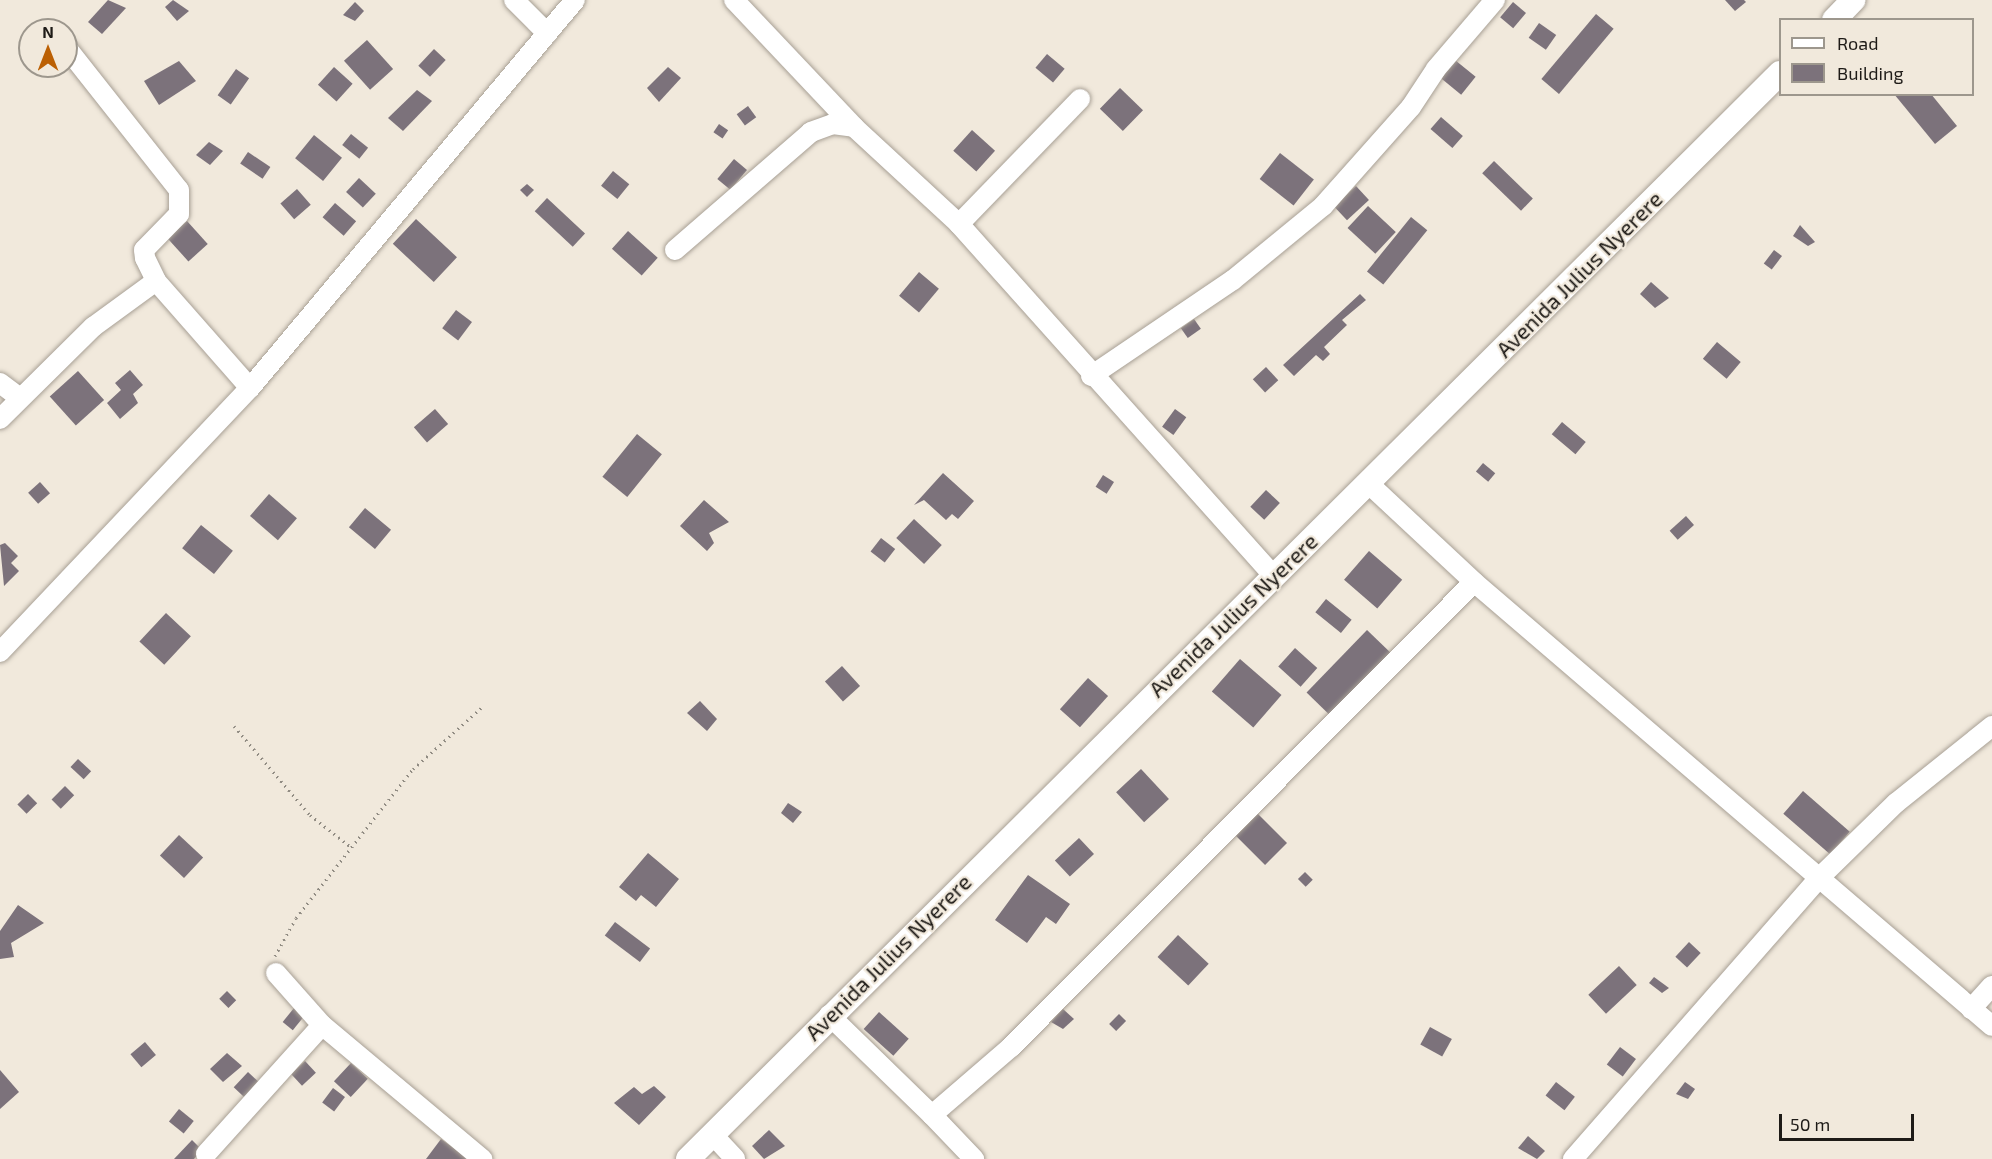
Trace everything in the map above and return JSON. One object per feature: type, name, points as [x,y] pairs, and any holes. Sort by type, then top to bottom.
[{"type":"street","points":[[514,0],[547,33]]},
{"type":"street","points":[[0,652],[250,388],[575,0]]},
{"type":"street","points":[[734,0],[854,127],[958,224],[1091,376],[1273,575]]},
{"type":"street","points":[[1091,376],[1233,280],[1323,206],[1411,107],[1436,69],[1495,0]]},
{"type":"street","points":[[78,62],[179,190],[178,214],[144,250],[156,281],[250,388]]},
{"type":"street","name":"Avenida Julius Nyerere","points":[[688,1159],[829,1014],[1273,575],[1369,484],[1779,74]]},
{"type":"street","points":[[958,224],[1080,99]]},
{"type":"street","points":[[675,250],[811,132],[833,124],[854,127]]},
{"type":"street","points":[[0,419],[93,327],[156,281]]},
{"type":"street","points":[[0,383],[20,398]]},
{"type":"street","points":[[1369,484],[1473,582],[1992,1026]]},
{"type":"street","points":[[932,1115],[1011,1047],[1473,582]]},
{"type":"street","points":[[1573,1159],[1818,879],[1905,796],[1992,726]]},
{"type":"street","points":[[276,973],[322,1025],[482,1159]]},
{"type":"street","points":[[1971,1008],[1992,986]]},
{"type":"street","points":[[829,1014],[974,1159]]},
{"type":"street","points":[[206,1154],[322,1025]]},
{"type":"street","points":[[712,1134],[735,1159]]},
{"type":"path","points":[[276,973],[275,956],[296,918],[431,750],[482,707]]},
{"type":"path","points":[[234,726],[310,815],[351,848]]},
{"type":"building","points":[[108,0],[126,8],[102,34],[88,22]]},
{"type":"building","points":[[173,0],[189,11],[177,21],[165,7]]},
{"type":"building","points":[[1725,0],[1744,0],[1746,2],[1735,11]]},
{"type":"building","points":[[355,2],[364,11],[355,21],[343,15]]},
{"type":"building","points":[[1513,2],[1526,13],[1513,28],[1500,17]]},
{"type":"building","points":[[1596,14],[1614,29],[1559,94],[1541,79]]},
{"type":"building","points":[[1539,23],[1556,35],[1546,50],[1529,38]]},
{"type":"building","points":[[367,40],[393,69],[370,90],[344,61]]},
{"type":"building","points":[[434,49],[446,60],[430,77],[418,66]]},
{"type":"building","points":[[1047,54],[1065,69],[1053,83],[1035,68]]},
{"type":"building","points":[[1450,56],[1476,77],[1461,95],[1436,74]]},
{"type":"building","points":[[179,61],[196,81],[159,105],[144,81]]},
{"type":"building","points":[[334,67],[353,84],[337,102],[318,85]]},
{"type":"building","points":[[668,67],[681,78],[659,102],[647,88]]},
{"type":"building","points":[[236,69],[249,78],[231,104],[218,95]]},
{"type":"building","points":[[1120,88],[1143,110],[1123,131],[1100,109]]},
{"type":"building","points":[[417,90],[432,101],[403,131],[388,118]]},
{"type":"building","points":[[1896,96],[1933,96],[1957,126],[1935,144]]},
{"type":"building","points":[[748,106],[756,117],[745,126],[737,114]]},
{"type":"building","points":[[1441,117],[1463,136],[1452,148],[1431,129]]},
{"type":"building","points":[[719,124],[728,130],[723,138],[713,132]]},
{"type":"building","points":[[972,130],[995,151],[976,172],[953,151]]},
{"type":"building","points":[[351,134],[368,148],[359,159],[342,145]]},
{"type":"building","points":[[314,135],[342,158],[323,181],[295,158]]},
{"type":"building","points":[[209,142],[223,151],[210,165],[196,155]]},
{"type":"building","points":[[248,152],[270,167],[263,179],[240,164]]},
{"type":"building","points":[[1280,153],[1314,179],[1294,205],[1260,179]]},
{"type":"building","points":[[734,159],[747,170],[730,190],[717,179]]},
{"type":"building","points":[[1494,161],[1533,199],[1521,211],[1482,173]]},
{"type":"building","points":[[613,171],[629,184],[617,199],[601,186]]},
{"type":"building","points":[[359,178],[376,194],[363,208],[346,192]]},
{"type":"building","points":[[527,184],[534,190],[527,197],[520,190]]},
{"type":"building","points":[[1356,186],[1369,200],[1347,220],[1334,206]]},
{"type":"building","points":[[297,189],[311,205],[294,219],[280,203]]},
{"type":"building","points":[[547,198],[585,233],[573,247],[535,211]]},
{"type":"building","points":[[335,203],[356,221],[344,236],[323,217]]},
{"type":"building","points":[[1368,206],[1396,232],[1375,254],[1348,228]]},
{"type":"building","points":[[1411,217],[1427,230],[1383,285],[1367,271]]},
{"type":"building","points":[[416,219],[457,257],[434,282],[393,244]]},
{"type":"building","points":[[187,221],[208,244],[188,261],[168,238]]},
{"type":"building","points":[[1800,225],[1815,242],[1808,246],[1793,236]]},
{"type":"building","points":[[628,231],[658,258],[642,276],[612,249]]},
{"type":"building","points":[[1774,250],[1782,256],[1772,270],[1764,264]]},
{"type":"building","points":[[919,272],[939,289],[919,312],[899,296]]},
{"type":"building","points":[[1651,282],[1669,298],[1655,308],[1640,294]]},
{"type":"building","points":[[1360,294],[1366,300],[1342,320],[1347,325],[1324,347],[1330,354],[1323,361],[1316,355],[1294,376],[1283,365]]},
{"type":"building","points":[[456,310],[472,322],[458,340],[442,328]]},
{"type":"building","points":[[1194,319],[1201,329],[1188,338],[1181,328]]},
{"type":"building","points":[[1717,342],[1741,362],[1727,379],[1703,359]]},
{"type":"building","points":[[1266,367],[1278,380],[1265,392],[1253,379]]},
{"type":"building","points":[[130,370],[143,385],[133,394],[138,403],[120,419],[107,403],[121,390],[115,383]]},
{"type":"building","points":[[78,371],[104,400],[76,425],[50,396]]},
{"type":"building","points":[[435,409],[448,424],[427,442],[414,427]]},
{"type":"building","points":[[1175,409],[1186,417],[1173,435],[1162,427]]},
{"type":"building","points":[[1562,422],[1586,442],[1575,454],[1552,434]]},
{"type":"building","points":[[637,434],[662,454],[627,497],[602,477]]},
{"type":"building","points":[[1483,463],[1495,473],[1488,482],[1476,471]]},
{"type":"building","points":[[943,473],[974,501],[958,519],[952,514],[946,520],[924,500],[914,505]]},
{"type":"building","points":[[1103,475],[1114,482],[1107,494],[1096,487]]},
{"type":"building","points":[[40,482],[50,493],[38,504],[28,493]]},
{"type":"building","points":[[1266,490],[1280,503],[1264,520],[1250,507]]},
{"type":"building","points":[[269,494],[297,518],[278,540],[250,516]]},
{"type":"building","points":[[704,500],[729,522],[709,533],[714,543],[707,551],[680,526]]},
{"type":"building","points":[[365,508],[391,530],[375,549],[349,527]]},
{"type":"building","points":[[1686,516],[1694,525],[1678,540],[1670,531]]},
{"type":"building","points":[[914,519],[942,545],[924,564],[896,538]]},
{"type":"building","points":[[201,525],[233,551],[214,574],[182,548]]},
{"type":"building","points":[[881,538],[895,549],[885,562],[871,551]]},
{"type":"building","points":[[5,543],[18,556],[11,563],[19,571],[4,586],[0,545]]},
{"type":"building","points":[[1369,551],[1402,580],[1377,609],[1344,580]]},
{"type":"building","points":[[1326,599],[1352,620],[1341,633],[1315,612]]},
{"type":"building","points":[[166,613],[191,636],[164,665],[139,642]]},
{"type":"building","points":[[1367,630],[1392,654],[1332,717],[1307,693]]},
{"type":"building","points":[[1295,648],[1317,668],[1301,687],[1278,667]]},
{"type":"building","points":[[1240,659],[1282,695],[1253,728],[1212,691]]},
{"type":"building","points":[[842,666],[860,686],[843,701],[825,681]]},
{"type":"building","points":[[1088,678],[1108,696],[1080,727],[1060,709]]},
{"type":"building","points":[[700,701],[717,719],[707,731],[687,713]]},
{"type":"building","points":[[78,759],[91,771],[84,779],[70,767]]},
{"type":"building","points":[[1141,769],[1169,799],[1144,822],[1116,792]]},
{"type":"building","points":[[65,786],[74,795],[61,809],[52,799]]},
{"type":"building","points":[[1803,791],[1850,832],[1830,854],[1783,814]]},
{"type":"building","points":[[28,794],[37,803],[27,814],[17,805]]},
{"type":"building","points":[[788,803],[802,812],[793,823],[781,813]]},
{"type":"building","points":[[1258,814],[1287,843],[1265,865],[1236,836]]},
{"type":"building","points":[[179,835],[203,858],[184,878],[160,855]]},
{"type":"building","points":[[1079,838],[1094,854],[1070,877],[1055,861]]},
{"type":"building","points":[[648,853],[679,879],[656,907],[641,895],[636,901],[619,887]]},
{"type":"building","points":[[1305,872],[1313,880],[1306,887],[1298,879]]},
{"type":"building","points":[[1028,875],[1070,904],[1056,924],[1046,917],[1027,943],[995,920]]},
{"type":"building","points":[[18,905],[44,923],[11,943],[14,957],[0,959],[0,931]]},
{"type":"building","points":[[615,922],[650,948],[640,962],[605,936]]},
{"type":"building","points":[[1178,935],[1209,964],[1188,986],[1158,957]]},
{"type":"building","points":[[1689,942],[1701,953],[1687,968],[1675,957]]},
{"type":"building","points":[[1619,966],[1637,985],[1606,1014],[1588,995]]},
{"type":"building","points":[[1654,977],[1669,988],[1662,993],[1649,983]]},
{"type":"building","points":[[227,991],[236,1000],[228,1008],[219,999]]},
{"type":"building","points":[[294,1008],[304,1016],[293,1030],[283,1022]]},
{"type":"building","points":[[1063,1009],[1074,1019],[1063,1029],[1051,1022]]},
{"type":"building","points":[[879,1012],[909,1039],[893,1056],[864,1029]]},
{"type":"building","points":[[1119,1014],[1126,1021],[1116,1031],[1109,1024]]},
{"type":"building","points":[[1430,1027],[1452,1039],[1442,1057],[1420,1044]]},
{"type":"building","points":[[145,1042],[156,1055],[141,1067],[130,1054]]},
{"type":"building","points":[[1620,1047],[1636,1059],[1623,1077],[1607,1065]]},
{"type":"building","points":[[227,1053],[242,1066],[223,1082],[210,1069]]},
{"type":"building","points":[[305,1061],[316,1073],[302,1086],[291,1074]]},
{"type":"building","points":[[351,1063],[368,1079],[351,1097],[334,1081]]},
{"type":"building","points":[[0,1070],[19,1092],[0,1109]]},
{"type":"building","points":[[248,1072],[262,1085],[248,1100],[234,1087]]},
{"type":"building","points":[[1556,1082],[1575,1097],[1564,1110],[1546,1095]]},
{"type":"building","points":[[1685,1082],[1695,1089],[1688,1099],[1676,1094]]},
{"type":"building","points":[[654,1086],[666,1097],[639,1125],[614,1103],[634,1087],[642,1094]]},
{"type":"building","points":[[333,1088],[345,1097],[334,1111],[322,1102]]},
{"type":"building","points":[[179,1109],[194,1121],[184,1133],[169,1121]]},
{"type":"building","points":[[769,1130],[785,1146],[764,1159],[752,1146]]},
{"type":"building","points":[[1528,1136],[1545,1151],[1537,1159],[1518,1148]]},
{"type":"building","points":[[441,1139],[469,1159],[426,1159]]},
{"type":"building","points":[[192,1140],[202,1150],[194,1159],[174,1159]]}]
